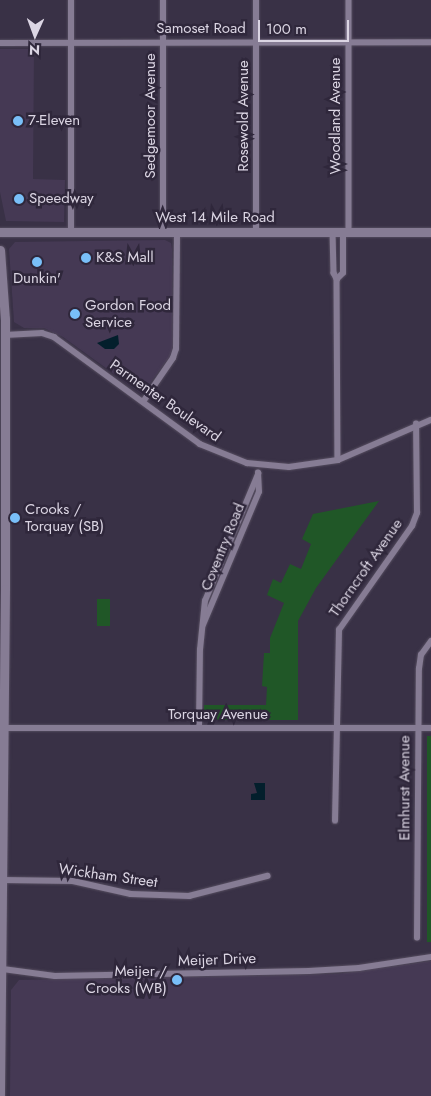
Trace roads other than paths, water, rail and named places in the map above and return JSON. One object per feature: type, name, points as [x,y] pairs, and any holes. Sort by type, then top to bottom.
[{"type":"main road","name":"West 14 Mile Road","points":[[0,232],[431,232]]},
{"type":"main road","points":[[0,250],[5,334],[3,405],[3,969],[0,1096]]},
{"type":"street","points":[[71,0],[71,232]]},
{"type":"street","name":"Sedgemoor Avenue","points":[[163,0],[163,232]]},
{"type":"street","name":"Rosewold Avenue","points":[[256,0],[256,232]]},
{"type":"street","name":"Woodland Avenue","points":[[337,278],[343,273],[342,232],[349,0]]},
{"type":"street","name":"Samoset Road","points":[[0,43],[431,42]]},
{"type":"street","points":[[143,402],[173,358],[176,348],[177,232]]},
{"type":"street","name":"Woodland Avenue","points":[[338,460],[337,278],[334,273],[342,232]]},
{"type":"street","name":"Parmenter Boulevard","points":[[5,334],[42,333],[54,337],[206,447],[234,459],[259,465],[290,467],[338,460],[416,424],[431,420]]},
{"type":"street","name":"Thorncroft Avenue","points":[[335,822],[338,630],[412,526],[417,513],[416,424]]},
{"type":"street","name":"Coventry Road","points":[[199,728],[202,627],[205,601],[258,474],[259,465]]},
{"type":"street","name":"Elmhurst Avenue","points":[[417,938],[420,661],[431,641]]},
{"type":"street","name":"Torquay Avenue","points":[[2,728],[431,728]]},
{"type":"street","name":"Wickham Street","points":[[3,880],[73,881],[131,894],[189,896],[267,876]]},
{"type":"street","name":"Meijer Drive","points":[[3,969],[55,976],[309,971],[360,968],[431,957]]},
{"type":"water","points":[[118,335],[119,344],[114,349],[105,349],[97,343]]},
{"type":"water","points":[[254,783],[265,783],[265,800],[251,800],[251,794],[257,793]]},
{"type":"place","name":"7-Eleven","points":[[18,121]]},
{"type":"place","name":"Speedway","points":[[19,199]]},
{"type":"place","name":"K&S Mall","points":[[86,258]]},
{"type":"place","name":"Dunkin'","points":[[37,262]]},
{"type":"place","name":"Gordon Food Service","points":[[75,314]]},
{"type":"place","name":"Crooks / Torquay (SB)","points":[[15,518]]},
{"type":"place","name":"Meijer / Crooks (WB)","points":[[177,980]]}]
